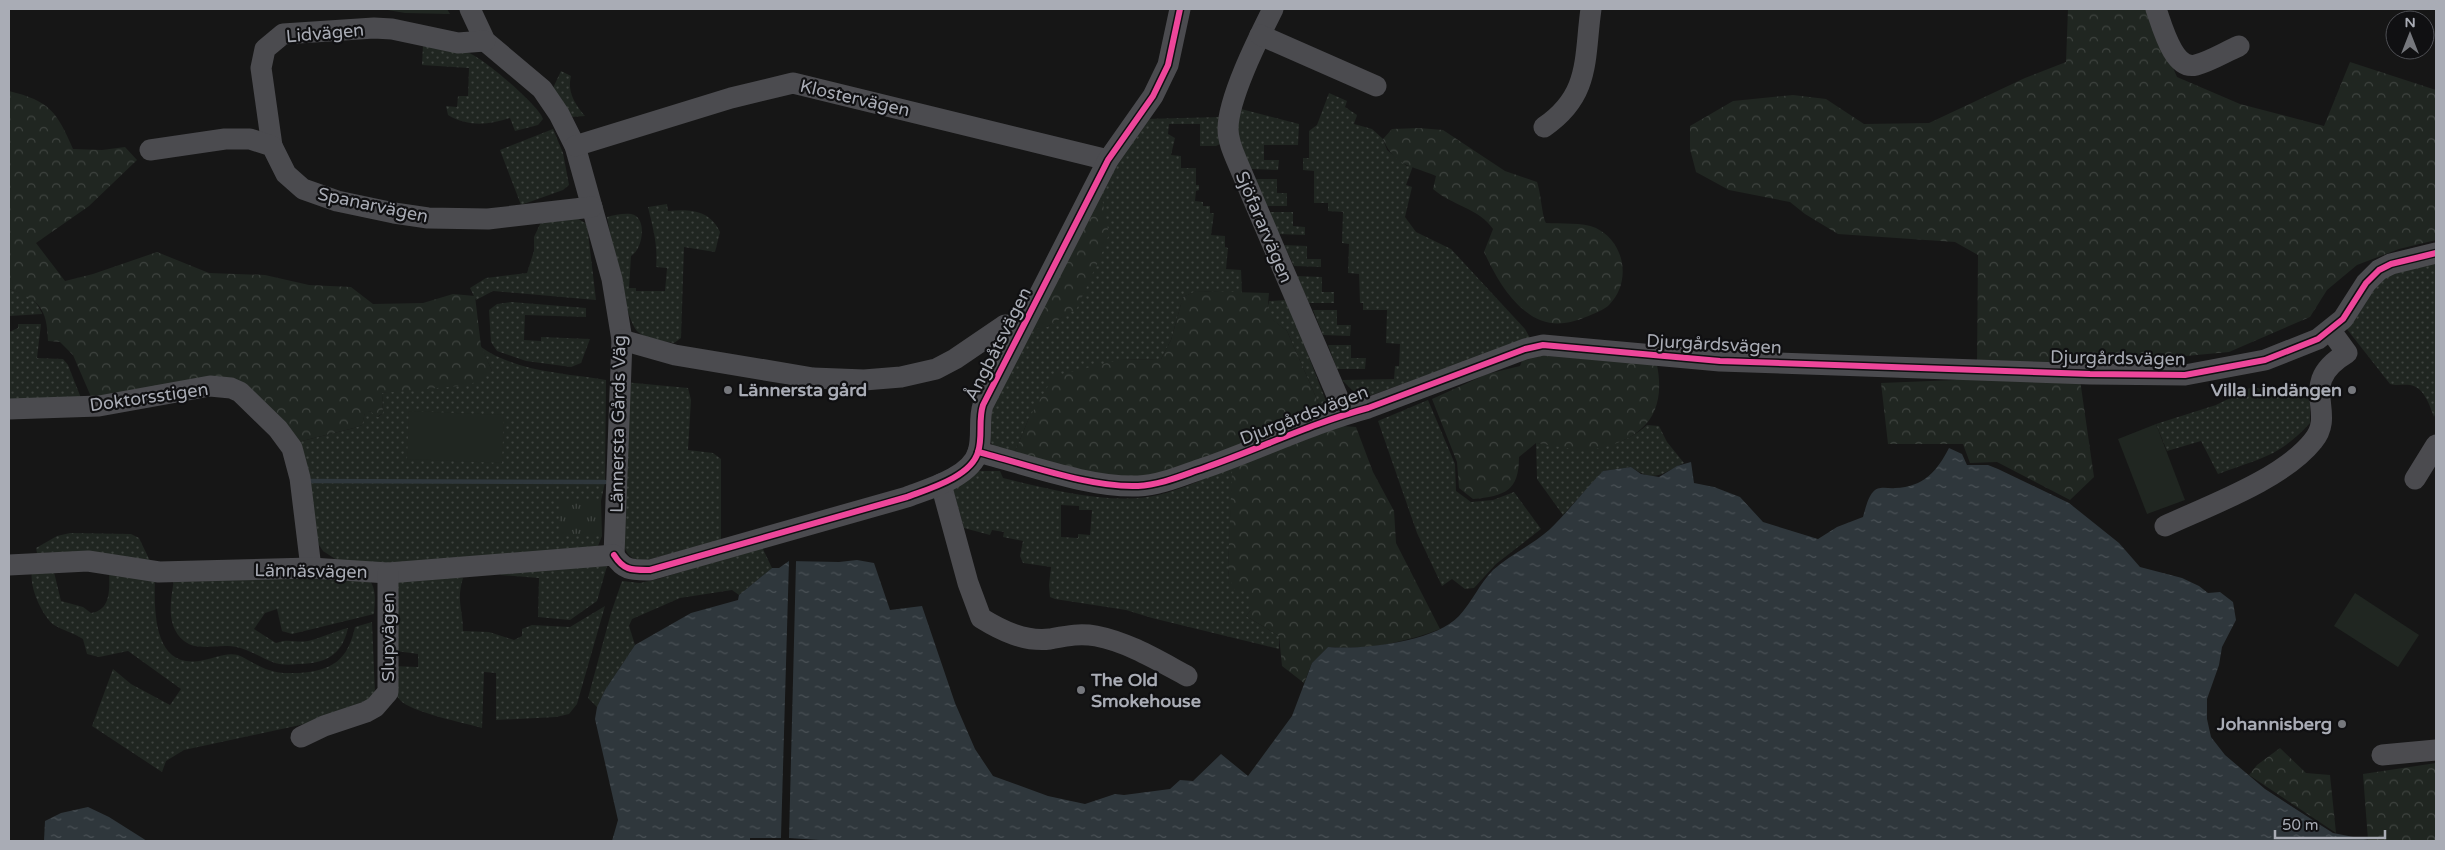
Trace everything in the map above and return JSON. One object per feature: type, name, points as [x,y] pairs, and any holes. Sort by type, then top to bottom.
[{"type":"street","name":"Lännersta Gårds Väg","points":[[470,9],[485,41],[550,97],[575,146],[612,279],[622,340],[614,555]]},
{"type":"street","name":"Ångbåtsvägen","points":[[978,452],[979,419],[982,405],[1108,160],[1153,96],[1168,66],[1180,9]]},
{"type":"street","name":"Sjöfararvägen","points":[[1273,9],[1243,74],[1230,114],[1229,138],[1246,183],[1345,414]]},
{"type":"street","points":[[1544,127],[1556,119],[1567,106],[1591,70],[1591,9]]},
{"type":"street","points":[[2156,9],[2171,48],[2178,61],[2186,65],[2194,66],[2240,46]]},
{"type":"street","name":"Lidvägen","points":[[272,146],[262,68],[265,49],[283,34],[374,28],[392,29],[458,43],[485,41]]},
{"type":"street","points":[[1260,35],[1376,86]]},
{"type":"street","name":"Klostervägen","points":[[575,146],[731,98],[793,83],[1108,160]]},
{"type":"street","points":[[150,150],[225,139],[250,139],[272,146]]},
{"type":"street","name":"Spanarvägen","points":[[272,146],[286,174],[303,189],[337,201],[394,213],[428,218],[488,219],[592,207]]},
{"type":"street","name":"Djurgårdsvägen","points":[[978,452],[1095,482],[1138,486],[1180,476],[1525,349],[1543,345],[1720,362],[2090,374],[2185,375],[2265,360],[2297,350],[2331,331],[2343,319],[2366,282],[2379,270],[2391,264],[2436,253]]},
{"type":"street","points":[[622,340],[675,355],[813,378],[864,380],[901,377],[936,369],[955,359],[1005,325],[1022,326]]},
{"type":"street","points":[[2165,526],[2237,493],[2275,472],[2314,441],[2323,424],[2318,399],[2321,383],[2332,362],[2347,353],[2331,331]]},
{"type":"street","name":"Doktorsstigen","points":[[9,409],[99,406],[210,386],[230,388],[240,392],[278,429],[292,448],[300,478],[311,568]]},
{"type":"street","points":[[2415,479],[2436,445]]},
{"type":"street","points":[[614,555],[621,566],[630,569],[650,570],[907,497],[941,484],[966,468],[978,452]]},
{"type":"street","points":[[941,484],[968,583],[981,618],[1016,636],[1049,639],[1074,634],[1105,638],[1188,676]]},
{"type":"street","name":"Lännäsvägen","points":[[9,565],[88,561],[158,572],[311,568],[388,573],[614,555]]},
{"type":"street","name":"Slupvägen","points":[[301,737],[324,726],[366,712],[375,707],[388,692],[388,573]]},
{"type":"street","points":[[2382,755],[2436,750]]},
{"type":"green space","points":[[382,9],[447,9],[450,14],[405,13]]},
{"type":"green space","points":[[2068,9],[2148,9],[2177,77],[2240,104],[2324,126],[2350,62],[2436,90],[2436,240],[2399,249],[2357,265],[2327,290],[2310,317],[2229,352],[2078,366],[2094,477],[2070,500],[1997,462],[1970,463],[1963,444],[1888,444],[1881,383],[1955,380],[1977,363],[1978,255],[1955,242],[1838,234],[1805,214],[1790,202],[1729,190],[1696,172],[1690,149],[1690,126],[1733,101],[1793,95],[1826,99],[1864,124],[1929,123],[2025,78],[2066,62]]},
{"type":"green space","points":[[423,45],[458,50],[476,57],[522,94],[540,113],[543,119],[538,125],[515,131],[510,118],[479,124],[463,122],[448,115],[446,106],[457,107],[458,96],[468,96],[469,68],[422,65]]},
{"type":"green space","points":[[561,71],[571,76],[571,93],[585,116],[571,117],[553,88]]},
{"type":"green space","points":[[9,91],[34,99],[50,110],[57,117],[73,149],[102,150],[125,147],[137,160],[89,206],[36,243],[65,281],[93,274],[157,252],[209,273],[265,275],[309,285],[351,287],[373,304],[423,303],[453,294],[475,296],[481,346],[492,371],[470,385],[382,393],[383,413],[377,417],[370,411],[365,413],[362,425],[298,442],[235,384],[92,399],[73,355],[60,342],[48,341],[46,320],[39,306],[28,297],[9,289]]},
{"type":"green space","points":[[1329,93],[1347,101],[1345,107],[1357,115],[1354,124],[1372,129],[1383,139],[1387,150],[1407,166],[1413,166],[1406,185],[1412,187],[1405,217],[1416,232],[1451,249],[1525,329],[1530,338],[1361,399],[1342,380],[1394,379],[1395,366],[1399,366],[1400,344],[1386,343],[1387,310],[1363,310],[1363,303],[1360,303],[1359,274],[1348,273],[1349,244],[1342,243],[1343,212],[1328,211],[1328,203],[1314,203],[1314,171],[1303,170],[1303,158],[1309,158],[1309,131],[1317,125]]},
{"type":"green space","points":[[1241,109],[1299,124],[1298,145],[1264,145],[1264,160],[1279,160],[1278,170],[1250,169],[1236,129]]},
{"type":"green space","points":[[1222,117],[1222,143],[1216,146],[1200,146],[1200,124],[1169,124],[1168,134],[1175,138],[1171,155],[1181,156],[1181,168],[1196,168],[1196,185],[1199,185],[1199,190],[1196,191],[1195,201],[1203,202],[1203,206],[1210,206],[1210,213],[1214,213],[1211,235],[1225,236],[1225,247],[1228,248],[1226,269],[1241,270],[1242,293],[1197,291],[1183,297],[1171,340],[1161,359],[1119,360],[1029,418],[1014,454],[992,445],[987,437],[985,423],[1034,321],[1047,327],[1077,307],[1091,276],[1104,215],[1102,199],[1096,192],[1144,119]]},
{"type":"green space","points":[[1419,128],[1443,130],[1505,171],[1537,182],[1546,223],[1584,225],[1596,228],[1606,234],[1619,252],[1623,274],[1621,285],[1609,305],[1575,321],[1550,323],[1533,317],[1518,305],[1501,284],[1484,252],[1493,229],[1481,217],[1433,189],[1436,176],[1398,160],[1383,139],[1392,129]]},
{"type":"green space","points":[[553,129],[563,153],[569,185],[563,190],[521,205],[500,150]]},
{"type":"green space","points":[[1253,179],[1277,179],[1277,193],[1287,193],[1287,206],[1267,206]]},
{"type":"green space","points":[[1096,192],[1102,199],[1109,234],[1103,251],[1077,308],[1047,327],[1036,329],[1034,322]]},
{"type":"green space","points":[[667,204],[668,211],[684,210],[705,215],[711,219],[720,232],[715,252],[684,247],[681,338],[674,343],[646,337],[638,332],[633,325],[619,278],[607,217],[631,214],[636,216],[642,227],[641,240],[631,256],[629,288],[636,288],[636,291],[665,291],[667,268],[656,267],[656,244],[648,207]]},
{"type":"green space","points":[[1268,212],[1293,212],[1293,226],[1305,227],[1305,235],[1278,234]]},
{"type":"green space","points":[[575,217],[587,224],[596,300],[493,291],[476,300],[470,288],[486,278],[527,273],[534,251],[534,237],[542,220]]},
{"type":"green space","points":[[1284,245],[1307,246],[1307,259],[1321,259],[1321,267],[1294,266]]},
{"type":"green space","points":[[2436,258],[2436,412],[2434,417],[2423,393],[2415,386],[2390,384],[2346,328],[2376,279]]},
{"type":"green space","points":[[1297,276],[1322,277],[1322,292],[1334,292],[1334,303],[1309,303]]},
{"type":"green space","points":[[9,289],[33,300],[40,308],[42,314],[10,316]]},
{"type":"green space","points":[[1196,291],[1269,293],[1267,315],[1287,331],[1322,411],[1169,474],[1117,480],[1014,454],[1029,418],[1054,376],[1119,360],[1161,359],[1171,340],[1183,297]]},
{"type":"green space","points":[[1287,300],[1329,409],[1322,411],[1287,331],[1266,315],[1269,301]]},
{"type":"green space","points":[[511,302],[586,308],[586,317],[525,315],[524,340],[541,341],[541,337],[590,339],[581,363],[571,367],[526,361],[497,351],[491,342],[489,310],[497,304]]},
{"type":"green space","points":[[1313,310],[1337,310],[1337,325],[1351,325],[1350,336],[1323,335]]},
{"type":"green space","points":[[18,324],[41,324],[37,358],[63,359],[68,365],[81,398],[9,402],[9,332],[18,328]]},
{"type":"green space","points":[[1328,345],[1351,345],[1351,358],[1366,358],[1365,369],[1337,369]]},
{"type":"green space","points":[[481,347],[510,362],[525,367],[606,380],[605,482],[601,501],[560,501],[560,535],[602,536],[598,546],[400,565],[343,564],[323,551],[311,533],[298,442],[362,425],[365,412],[370,411],[378,417],[383,413],[382,393],[492,371]]},
{"type":"green space","points":[[1541,354],[1657,365],[1659,383],[1658,398],[1654,411],[1638,432],[1612,445],[1581,450],[1536,443],[1519,457],[1516,477],[1508,490],[1494,496],[1473,499],[1459,488],[1457,462],[1432,399],[1487,374],[1520,366],[1524,356]]},
{"type":"green space","points":[[624,382],[688,388],[691,400],[688,450],[713,453],[721,459],[721,540],[643,561],[632,558],[627,553],[623,543]]},
{"type":"green space","points":[[2252,387],[2310,399],[2310,423],[2299,435],[2278,450],[2218,474],[2201,441],[2167,451],[2156,424],[2216,405]]},
{"type":"green space","points":[[1428,400],[1455,464],[1456,491],[1471,502],[1493,500],[1514,492],[1541,529],[1496,564],[1474,588],[1465,589],[1452,579],[1442,586],[1417,533],[1378,421]]},
{"type":"green space","points":[[409,411],[504,415],[502,463],[407,459]]},
{"type":"green space","points":[[2156,424],[2185,500],[2147,514],[2118,439]]},
{"type":"green space","points":[[1647,425],[1659,426],[1667,442],[1684,463],[1653,476],[1646,475],[1631,467],[1603,471],[1563,515],[1537,479],[1536,443],[1580,447],[1608,445],[1622,441]]},
{"type":"green space","points":[[1342,426],[1356,427],[1373,472],[1394,511],[1396,543],[1440,629],[1399,642],[1343,648],[1328,647],[1312,663],[1304,683],[1282,666],[1279,636],[1246,616],[1251,610],[1251,592],[1235,590],[1229,578],[1232,472],[1233,467]]},
{"type":"green space","points":[[1233,467],[1229,578],[1251,591],[1251,610],[1246,616],[1279,636],[1279,649],[1126,610],[1050,597],[1051,567],[1023,563],[1020,556],[1023,541],[1003,537],[1004,532],[992,530],[990,535],[964,528],[953,489],[979,471],[1000,471],[1003,478],[1080,495],[1121,499],[1140,498],[1177,489]],"holes":[[[1061,505],[1079,506],[1079,510],[1092,510],[1090,535],[1078,534],[1078,538],[1061,537]]]},
{"type":"green space","points":[[559,501],[601,501],[602,536],[560,536]]},
{"type":"green space","points":[[70,533],[131,534],[139,538],[150,561],[75,552],[37,553],[36,548],[57,536]]},
{"type":"green space","points":[[762,547],[772,568],[739,595],[732,590],[680,598],[632,619],[629,626],[635,645],[605,690],[597,707],[588,698],[611,613],[622,581],[640,583],[658,579]]},
{"type":"green space","points":[[607,566],[597,601],[570,620],[538,617],[539,578],[501,575],[497,569]]},
{"type":"green space","points":[[33,568],[53,568],[61,601],[83,607],[91,613],[98,611],[106,602],[109,589],[109,568],[155,578],[155,606],[160,636],[166,648],[175,657],[187,661],[204,660],[234,654],[265,669],[276,672],[299,673],[321,670],[337,662],[343,656],[348,648],[355,627],[372,622],[375,693],[372,698],[314,722],[184,750],[166,761],[162,772],[92,726],[113,669],[131,684],[170,705],[181,689],[128,651],[99,657],[87,654],[83,639],[54,625],[44,614],[34,590],[32,581]]},
{"type":"green space","points":[[367,577],[374,590],[374,614],[292,634],[282,631],[277,609],[265,613],[254,629],[276,643],[308,641],[348,628],[345,638],[336,652],[324,660],[307,664],[275,663],[246,650],[234,647],[194,646],[184,641],[178,635],[172,620],[171,604],[174,580]]},
{"type":"green space","points":[[397,578],[463,578],[460,599],[463,631],[489,632],[514,640],[522,636],[522,629],[532,625],[570,627],[605,606],[577,704],[569,714],[556,717],[496,720],[496,673],[484,672],[482,728],[426,713],[400,700],[397,697],[394,684],[393,666],[418,667],[418,654],[396,651]]},
{"type":"green space","points":[[2355,593],[2419,635],[2398,667],[2334,626]]},
{"type":"green space","points":[[2280,748],[2306,773],[2330,775],[2336,833],[2249,775],[2257,765]]},
{"type":"green space","points":[[2436,763],[2436,841],[2368,840],[2363,774]]},
{"type":"water","points":[[1949,448],[1962,454],[1967,465],[1988,465],[2069,503],[2119,543],[2140,567],[2182,578],[2199,586],[2208,593],[2220,592],[2233,602],[2236,620],[2222,647],[2219,665],[2207,699],[2207,719],[2211,737],[2225,755],[2265,789],[2322,826],[2333,833],[2374,841],[612,841],[618,820],[595,719],[597,707],[605,690],[635,645],[691,613],[738,600],[739,595],[772,568],[779,568],[789,561],[839,562],[857,560],[874,563],[890,610],[922,606],[955,703],[975,749],[993,776],[1048,796],[1085,804],[1115,794],[1124,795],[1170,789],[1180,780],[1193,781],[1221,754],[1248,776],[1292,716],[1312,663],[1328,647],[1359,647],[1397,642],[1416,638],[1448,625],[1464,611],[1493,570],[1549,530],[1603,471],[1631,467],[1641,474],[1659,477],[1677,466],[1691,462],[1694,483],[1714,487],[1740,497],[1763,522],[1818,539],[1837,527],[1863,517],[1870,497],[1875,490],[1905,487],[1922,481],[1940,464]]},
{"type":"water","points":[[88,807],[109,817],[147,841],[44,841],[45,821],[61,813]]},
{"type":"pier","points":[[789,561],[796,561],[789,838],[834,841],[750,841],[750,838],[781,838]]},
{"type":"waterway","points":[[309,481],[605,482]]},
{"type":"cycle path","points":[[614,555],[625,567],[650,570],[907,497],[948,481],[967,468],[974,461],[978,452],[983,405],[1108,160],[1153,96],[1168,65],[1180,9]]},
{"type":"cycle path","points":[[978,452],[1058,474],[1100,483],[1119,486],[1155,484],[1225,461],[1306,429],[1368,408],[1525,349],[1543,345],[1720,361],[2090,374],[2185,375],[2265,360],[2318,339],[2343,319],[2366,283],[2379,270],[2391,264],[2436,253]]},
{"type":"place","name":"Lännersta gård","points":[[728,390]]},
{"type":"place","name":"Villa Lindängen","points":[[2352,390]]},
{"type":"place","name":"The Old Smokehouse","points":[[1081,690]]},
{"type":"place","name":"Johannisberg","points":[[2342,724]]}]
